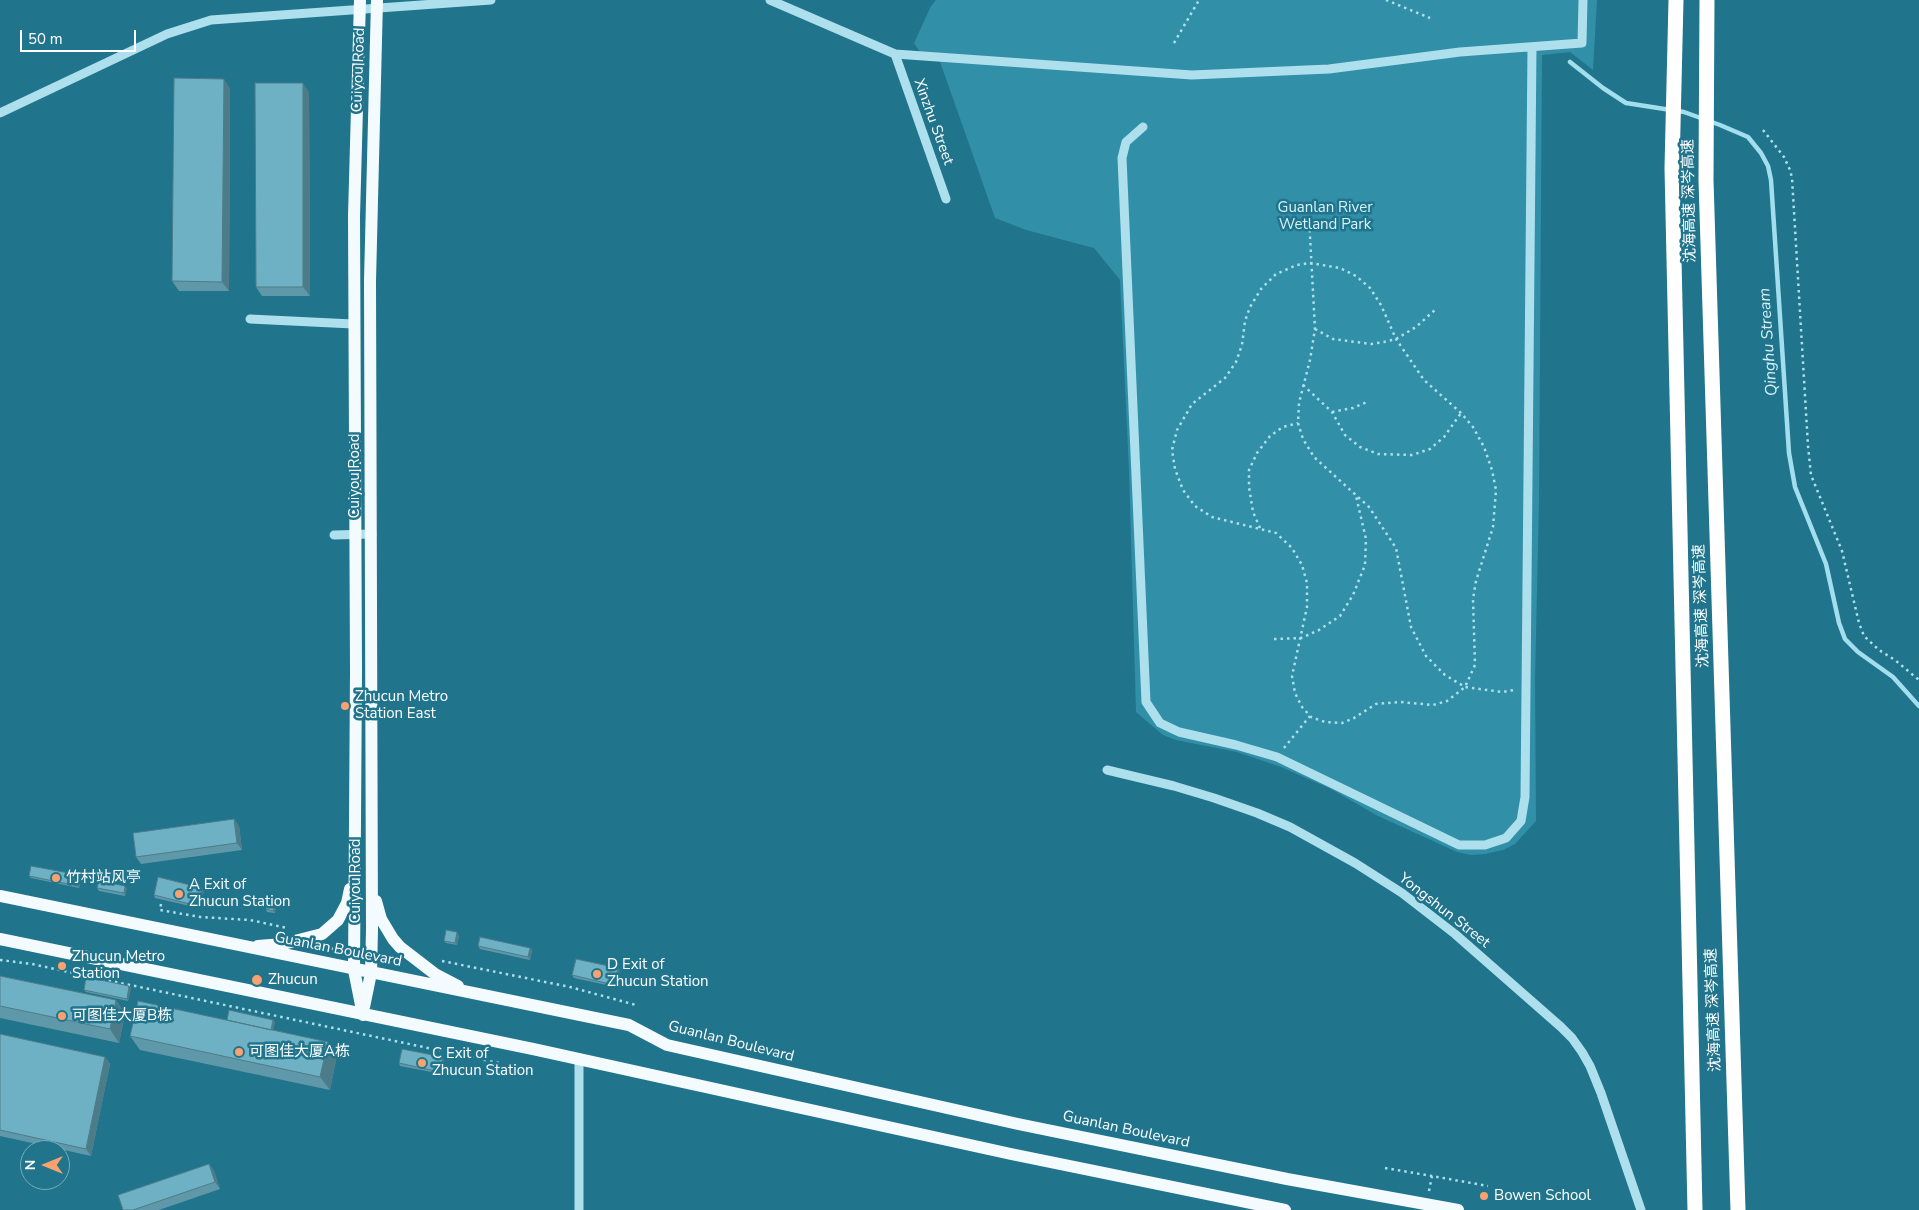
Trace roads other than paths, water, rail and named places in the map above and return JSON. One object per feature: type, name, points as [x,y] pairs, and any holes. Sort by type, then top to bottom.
[{"type":"highway","name":"沈海高速 深岑高速","points":[[1676,0],[1672,168],[1695,1210]]},
{"type":"highway","name":"沈海高速 深岑高速","points":[[1707,0],[1706,180],[1738,1210]]},
{"type":"main road","name":"Cuiyou Road","points":[[363,1015],[371,973],[372,534],[370,281],[377,4]]},
{"type":"main road","name":"Cuiyou Road","points":[[360,5],[353,324],[355,535],[354,970],[363,1015]]},
{"type":"main road","points":[[234,946],[283,944],[322,934],[342,914],[355,872]]},
{"type":"main road","points":[[372,873],[373,890],[381,919],[397,943],[435,974],[484,996]]},
{"type":"main road","name":"Guanlan Boulevard","points":[[0,896],[234,946],[629,1025],[667,1046],[1008,1122],[1268,1176],[1458,1210]]},
{"type":"main road","points":[[0,939],[579,1059],[1011,1154],[1285,1210]]},
{"type":"street","points":[[0,113],[167,34],[211,20],[360,5],[491,0]]},
{"type":"street","points":[[770,0],[895,54],[1192,75],[1330,69],[1460,52],[1582,43],[1583,0]]},
{"type":"street","points":[[1143,127],[1126,142],[1122,158],[1146,702],[1160,723],[1179,732],[1277,757],[1459,845],[1485,845],[1506,838],[1521,821],[1525,797],[1532,47]]},
{"type":"street","name":"Xinzhu Street","points":[[895,54],[946,199]]},
{"type":"street","points":[[250,319],[353,324]]},
{"type":"street","points":[[334,535],[372,534]]},
{"type":"street","name":"Yongshun Street","points":[[1107,770],[1214,798],[1257,812],[1290,827],[1355,863],[1402,893],[1455,934],[1561,1027],[1582,1052],[1601,1093],[1641,1210]]},
{"type":"street","points":[[579,1059],[579,1210]]},
{"type":"waterway","name":"Qinghu Stream","points":[[1570,62],[1626,103],[1684,112],[1720,125],[1748,137],[1761,153],[1768,166],[1771,180],[1789,453],[1795,487],[1826,564],[1839,623],[1845,639],[1858,652],[1893,677],[1919,706]]},
{"type":"place","name":"Zhucun Metro Station East","points":[[345,706]]},
{"type":"place","name":"竹村站风亭","points":[[56,878]]},
{"type":"place","name":"A Exit of Zhucun Station","points":[[179,894]]},
{"type":"place","name":"Zhucun Metro Station","points":[[62,966]]},
{"type":"place","name":"D Exit of Zhucun Station","points":[[597,974]]},
{"type":"place","name":"Zhucun","points":[[257,980]]},
{"type":"place","name":"可图佳大厦B栋","points":[[62,1016]]},
{"type":"place","name":"可图佳大厦A栋","points":[[239,1052]]},
{"type":"place","name":"C Exit of Zhucun Station","points":[[422,1063]]},
{"type":"place","name":"Bowen School","points":[[1484,1196]]},
{"type":"park label","name":"Guanlan River Wetland Park","points":[[1325,216]]}]
